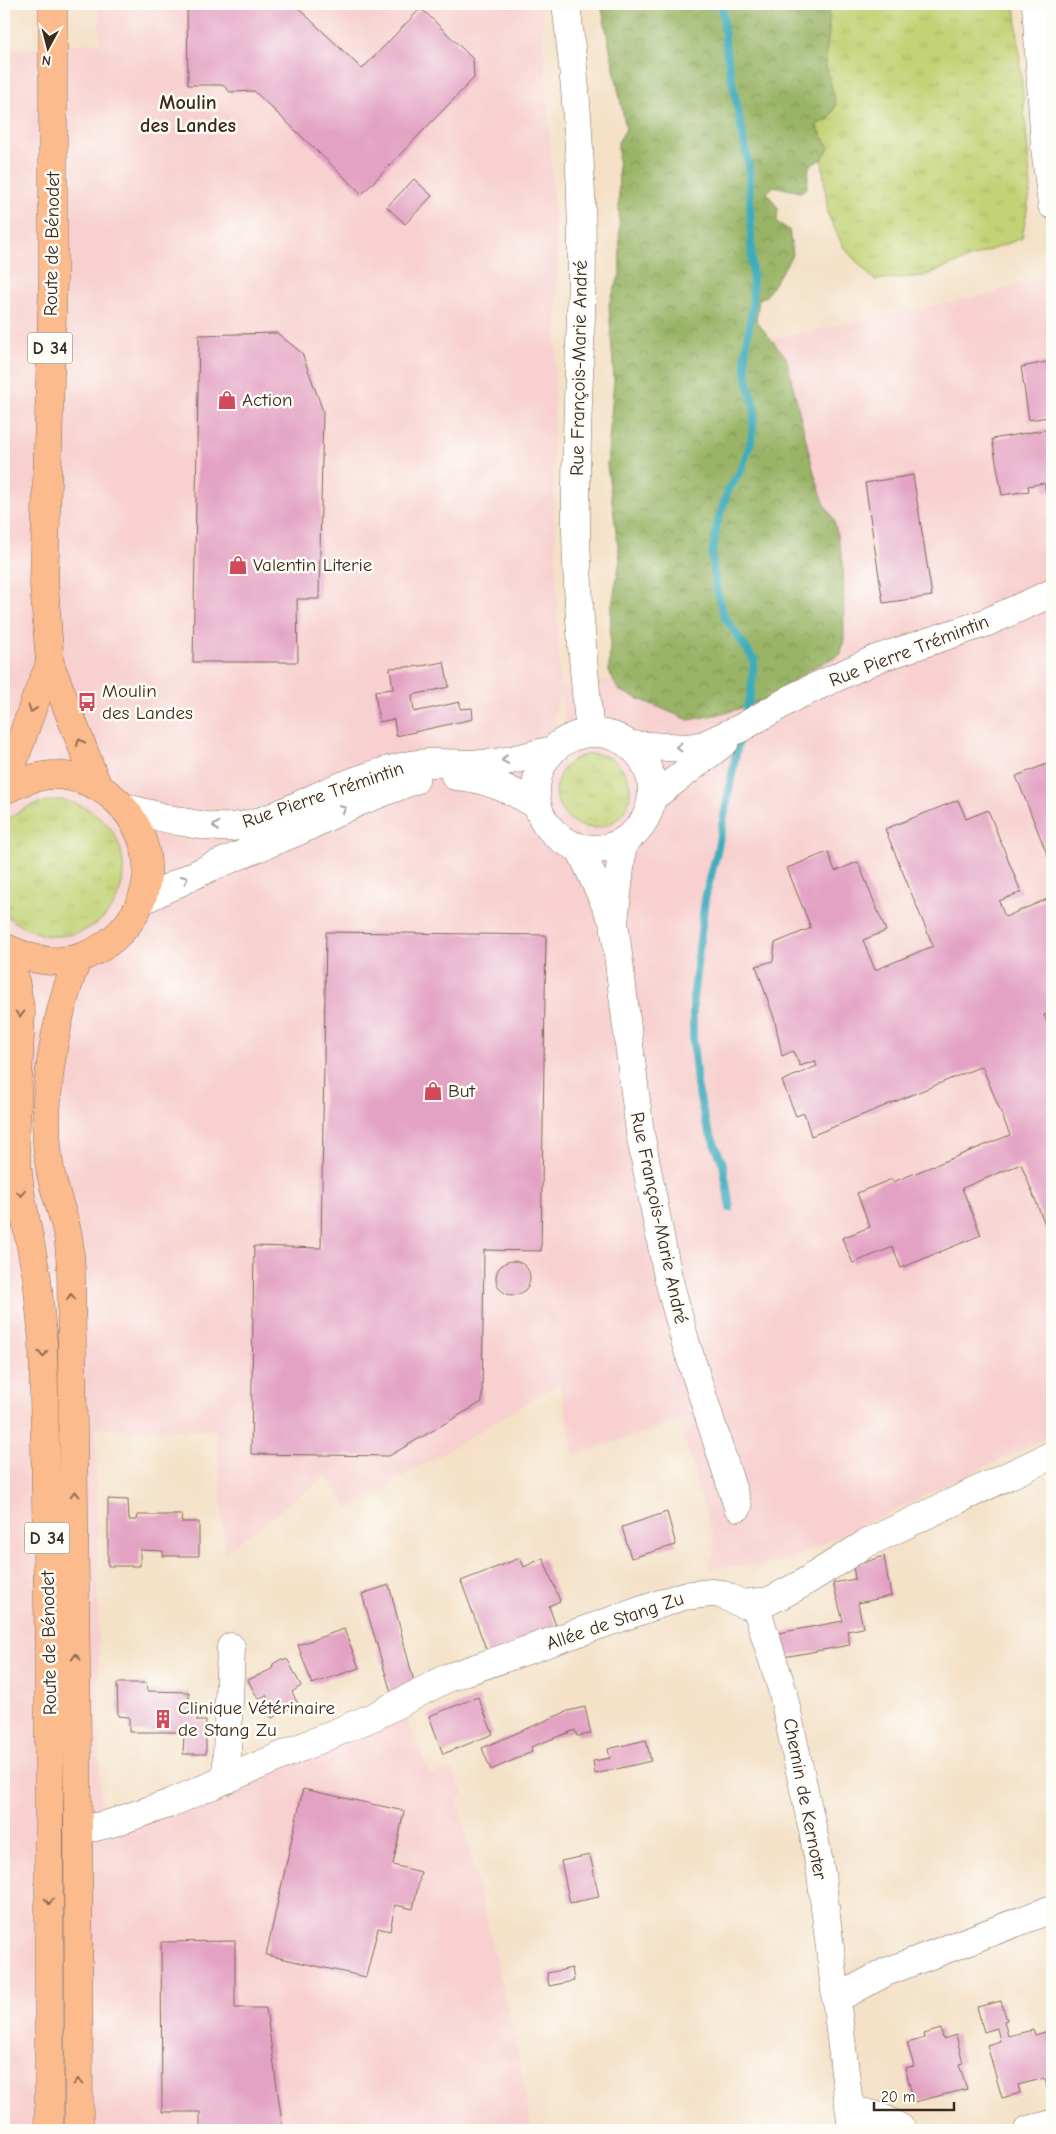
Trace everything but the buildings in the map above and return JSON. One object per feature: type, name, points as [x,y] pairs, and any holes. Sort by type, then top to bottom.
[{"type":"main road","name":"Route de Bénodet","points":[[53,4],[52,278],[44,584],[50,664],[98,787]]},
{"type":"main road","name":"Route de Bénodet","points":[[4,790],[37,695],[50,664]]},
{"type":"main road","points":[[4,790],[26,780],[50,775],[75,778],[98,787],[123,807],[137,828],[145,851],[146,876],[141,900],[131,920],[116,937],[98,950],[78,958],[52,962],[26,958],[4,948]]},
{"type":"main road","name":"Route de Bénodet","points":[[4,948],[17,988],[21,1013],[16,1158],[20,1191],[37,1278],[42,1334],[50,1652],[49,2130]]},
{"type":"main road","name":"Route de Bénodet","points":[[78,958],[61,1006],[52,1050],[47,1139],[51,1174],[68,1237],[71,1270],[78,1827],[78,2130]]},
{"type":"street","name":"Rue François-Marie André","points":[[566,4],[579,147],[581,314],[576,528],[578,607],[590,733]]},
{"type":"street","points":[[1036,4],[1045,147],[1052,205]]},
{"type":"street","name":"Rue Pierre Trémintin","points":[[630,745],[688,748],[704,744],[741,728],[796,696],[867,663],[985,623],[1052,593]]},
{"type":"street","name":"Rue Pierre Trémintin","points":[[652,798],[741,728]]},
{"type":"street","points":[[590,733],[615,737],[630,745],[643,760],[651,778],[652,798],[645,819],[631,836],[623,841],[600,849],[578,847],[557,837],[547,826],[537,805],[536,785],[541,766],[553,750],[566,740],[590,733]]},
{"type":"street","name":"Rue Pierre Trémintin","points":[[123,807],[218,827],[231,827],[254,823],[277,815],[328,792],[384,771],[437,761],[487,764],[553,750]]},
{"type":"street","name":"Rue Pierre Trémintin","points":[[141,900],[210,866],[299,831],[401,784],[425,776],[461,776],[483,780],[508,788],[537,805]]},
{"type":"street","name":"Rue François-Marie André","points":[[623,841],[614,922],[640,1133],[657,1226],[686,1344],[738,1507]]},
{"type":"street","name":"Rue François-Marie André","points":[[578,847],[614,922]]},
{"type":"street","name":"Allée de Stang Zu","points":[[78,1827],[96,1827],[127,1819],[226,1780],[375,1716],[447,1678],[683,1596],[721,1594],[738,1603],[754,1604],[769,1601],[800,1585],[865,1544],[1052,1455]]},
{"type":"street","name":"Chemin de Kernoter","points":[[754,1604],[782,1689],[800,1766],[821,1874],[851,2120]]},
{"type":"street","points":[[226,1780],[231,1647]]},
{"type":"street","points":[[49,1869],[58,1840],[78,1827],[64,1816],[63,1692],[50,1652]]},
{"type":"street","points":[[836,1999],[886,1972],[1052,1908]]},
{"type":"street","points":[[851,2120],[870,2112],[884,2117],[903,2130]]},
{"type":"street","points":[[1028,2130],[1052,2124]]},
{"type":"shaded area","points":[[99,4],[541,4],[558,264],[553,454],[560,689],[620,677],[756,342],[990,294],[1052,274],[1052,1435],[797,1556],[769,1565],[707,1568],[714,1553],[713,1537],[679,1421],[574,1455],[560,1383],[349,1509],[326,1476],[225,1552],[216,1430],[96,1429],[101,1839],[405,1716],[430,1774],[451,1769],[465,1794],[457,1800],[516,2043],[532,2130],[4,2130],[4,51],[99,42]],"holes":[[[560,691],[595,914],[555,718]]]},
{"type":"green space","points":[[601,4],[829,4],[829,32],[825,62],[836,104],[829,119],[816,125],[829,148],[822,159],[809,166],[807,188],[800,192],[774,186],[767,193],[778,208],[777,222],[789,230],[793,254],[766,296],[759,299],[756,321],[786,357],[814,473],[825,505],[834,520],[843,562],[844,638],[841,654],[811,669],[764,700],[729,712],[689,720],[618,690],[609,671],[611,610],[620,560],[607,465],[614,380],[609,304],[620,274],[618,142],[626,129]]},
{"type":"green space","points":[[829,4],[1015,4],[1031,188],[1022,238],[923,276],[874,280],[844,248],[828,215],[822,159],[829,148],[816,125],[829,119],[836,105],[825,62]]},
{"type":"green space","points":[[586,754],[600,754],[614,760],[624,770],[630,784],[628,805],[614,822],[600,828],[586,828],[572,822],[562,812],[556,798],[556,784],[562,770],[572,760]]},
{"type":"green space","points":[[61,800],[90,810],[110,828],[121,851],[123,876],[117,899],[102,919],[80,932],[50,936],[24,928],[4,912],[4,824],[30,806]]},
{"type":"waterway","points":[[722,4],[726,50],[749,167],[753,302],[745,354],[747,378],[755,410],[751,442],[742,468],[728,491],[717,524],[712,556],[716,586],[724,616],[754,660],[751,692],[744,718]]},
{"type":"waterway","points":[[730,1208],[723,1164],[706,1124],[697,1085],[693,1039],[693,999],[705,899],[717,852],[739,739]]},
{"type":"place","name":"Action","points":[[227,400]]},
{"type":"place","name":"Valentin Literie","points":[[238,565]]},
{"type":"place","name":"Moulin des Landes","points":[[87,702]]},
{"type":"place","name":"But","points":[[433,1091]]},
{"type":"place","name":"Clinique Vétérinaire de Stang Zu","points":[[163,1719]]},
{"type":"district","name":"Moulin des Landes","points":[[188,114]]}]
